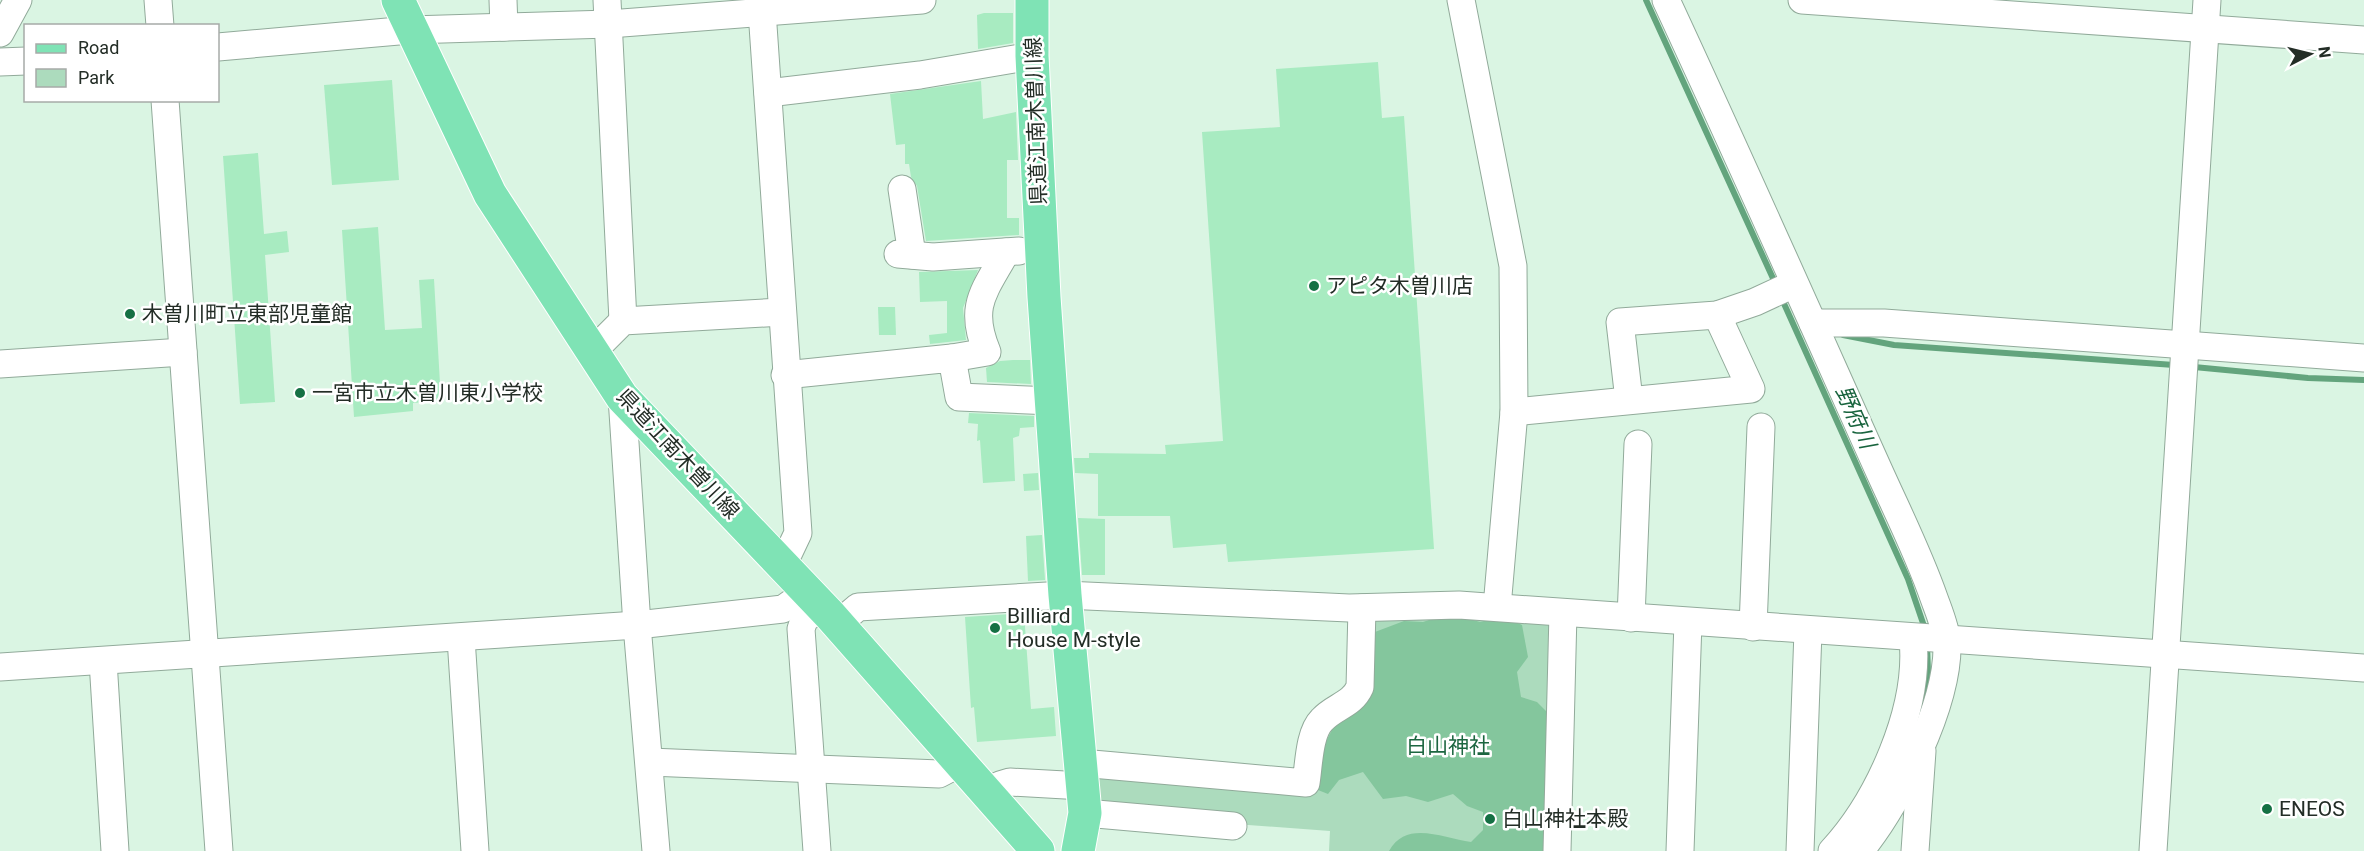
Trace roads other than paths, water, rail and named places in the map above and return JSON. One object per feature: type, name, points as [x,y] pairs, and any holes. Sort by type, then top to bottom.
[{"type":"main road","name":"県道江南木曽川線","points":[[398,0],[410,30],[490,194],[622,397],[822,608],[1038,851]]},
{"type":"main road","name":"県道江南木曽川線","points":[[1032,0],[1032,56],[1041,250],[1065,595],[1083,788],[1078,851]]},
{"type":"street","points":[[0,33],[18,0]]},
{"type":"street","points":[[158,0],[160,24]]},
{"type":"street","points":[[503,0],[504,27]]},
{"type":"street","points":[[219,47],[410,30],[504,27],[608,12],[922,0]]},
{"type":"street","points":[[1461,0],[1514,266],[1514,412],[1497,607]]},
{"type":"street","points":[[1666,0],[1783,289],[1813,322],[1923,567],[1929,639],[1915,664],[1905,718],[1870,796],[1845,837],[1832,851]]},
{"type":"street","points":[[1802,0],[2075,9],[2205,28],[2364,40]]},
{"type":"street","points":[[2153,851],[2183,345],[2207,0]]},
{"type":"street","points":[[779,6],[768,93],[785,375],[798,533],[789,552],[779,562]]},
{"type":"street","points":[[608,12],[623,321]]},
{"type":"street","points":[[768,93],[920,75],[1032,56]]},
{"type":"street","points":[[0,62],[24,61]]},
{"type":"street","points":[[165,102],[219,851]]},
{"type":"street","points":[[902,189],[905,254],[933,256],[1041,250]]},
{"type":"street","points":[[785,375],[952,358],[987,352],[981,338],[977,304],[1006,252]]},
{"type":"street","points":[[1629,400],[1620,322],[1717,315],[1783,289]]},
{"type":"street","points":[[592,352],[623,321],[782,312]]},
{"type":"street","points":[[1514,412],[1751,389],[1717,315]]},
{"type":"street","points":[[1813,322],[1884,323],[2364,358]]},
{"type":"street","points":[[0,364],[183,352]]},
{"type":"street","points":[[952,358],[959,397],[1052,402]]},
{"type":"street","points":[[622,397],[637,625],[656,851]]},
{"type":"street","points":[[1753,627],[1761,427]]},
{"type":"street","points":[[1631,618],[1638,444]]},
{"type":"street","points":[[0,667],[104,662],[637,625],[783,609],[1065,595],[1362,608],[1497,607],[1808,631],[2364,668]]},
{"type":"street","points":[[817,851],[801,628],[804,620],[822,608]]},
{"type":"street","points":[[990,795],[1000,785],[1010,782],[1083,788],[1306,783],[1316,730],[1323,719],[1355,698],[1360,687],[1362,608]]},
{"type":"street","points":[[1557,851],[1563,613]]},
{"type":"street","points":[[1680,851],[1688,622]]},
{"type":"street","points":[[1800,851],[1808,631]]},
{"type":"street","points":[[461,638],[476,851]]},
{"type":"street","points":[[1860,851],[1889,807],[1935,714],[1947,660],[1929,639]]},
{"type":"street","points":[[104,662],[115,851]]},
{"type":"street","points":[[1915,851],[1923,741]]},
{"type":"street","points":[[650,762],[939,774],[960,763]]},
{"type":"street","points":[[1083,788],[1233,826]]},
{"type":"waterway","name":"野府川","points":[[1646,0],[1776,285]]},
{"type":"waterway","name":"野府川","points":[[1781,297],[1908,579],[1926,632]]},
{"type":"waterway","points":[[1843,335],[1894,345],[2174,365]]},
{"type":"waterway","points":[[2194,367],[2308,378],[2364,380]]},
{"type":"waterway","name":"野府川","points":[[1923,694],[1928,672],[1927,645]]},
{"type":"place","name":"アピタ木曽川店","points":[[1314,286]]},
{"type":"place","name":"木曽川町立東部児童館","points":[[130,314]]},
{"type":"place","name":"一宮市立木曽川東小学校","points":[[300,393]]},
{"type":"place","name":"Billiard House M-style","points":[[995,628]]},
{"type":"place","name":"ENEOS","points":[[2267,809]]},
{"type":"place","name":"白山神社本殿","points":[[1490,819]]},
{"type":"park label","name":"白山神社","points":[[1448,746]]}]
